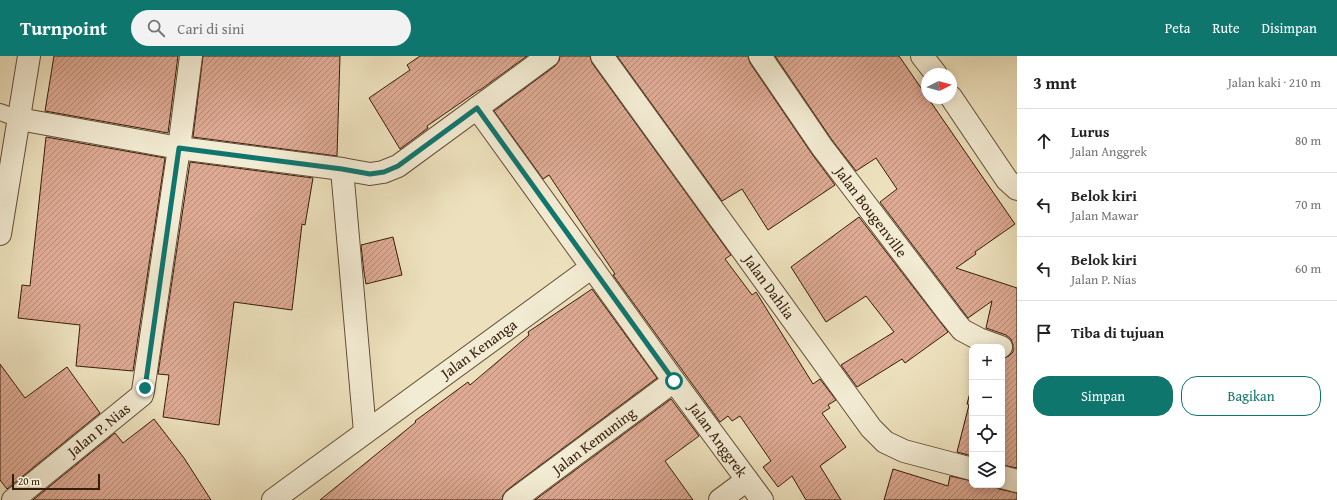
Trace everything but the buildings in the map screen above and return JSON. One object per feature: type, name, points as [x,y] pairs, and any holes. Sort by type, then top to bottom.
[{"type":"street","points":[[0,234],[10,115],[29,56]]},
{"type":"street","name":"Jalan P. Nias","points":[[13,500],[142,395],[146,380],[191,56]]},
{"type":"street","points":[[10,115],[179,148],[370,174],[384,172],[398,166],[548,56]]},
{"type":"street","name":"Jalan Dahlia","points":[[602,56],[871,428],[886,442],[904,451],[969,468]]},
{"type":"street","name":"Jalan Bougenville","points":[[760,56],[822,147],[962,330],[979,339],[993,344]]},
{"type":"street","points":[[922,56],[931,68]]},
{"type":"street","points":[[956,104],[1007,180],[1017,189]]},
{"type":"street","name":"Jalan Anggrek","points":[[477,108],[762,500]]},
{"type":"street","points":[[342,169],[365,432]]},
{"type":"street","name":"Jalan Kenanga","points":[[273,500],[592,267]]},
{"type":"street","name":"Jalan Bougenville","points":[[1005,348],[1017,352]]},
{"type":"street","name":"Jalan Kemuning","points":[[514,500],[674,381]]},
{"type":"street","points":[[1005,478],[1017,481]]},
{"type":"street","points":[[720,500],[747,480]]},
{"type":"route","points":[[145,388],[179,148],[370,174],[384,172],[398,166],[477,108],[674,381]]}]
